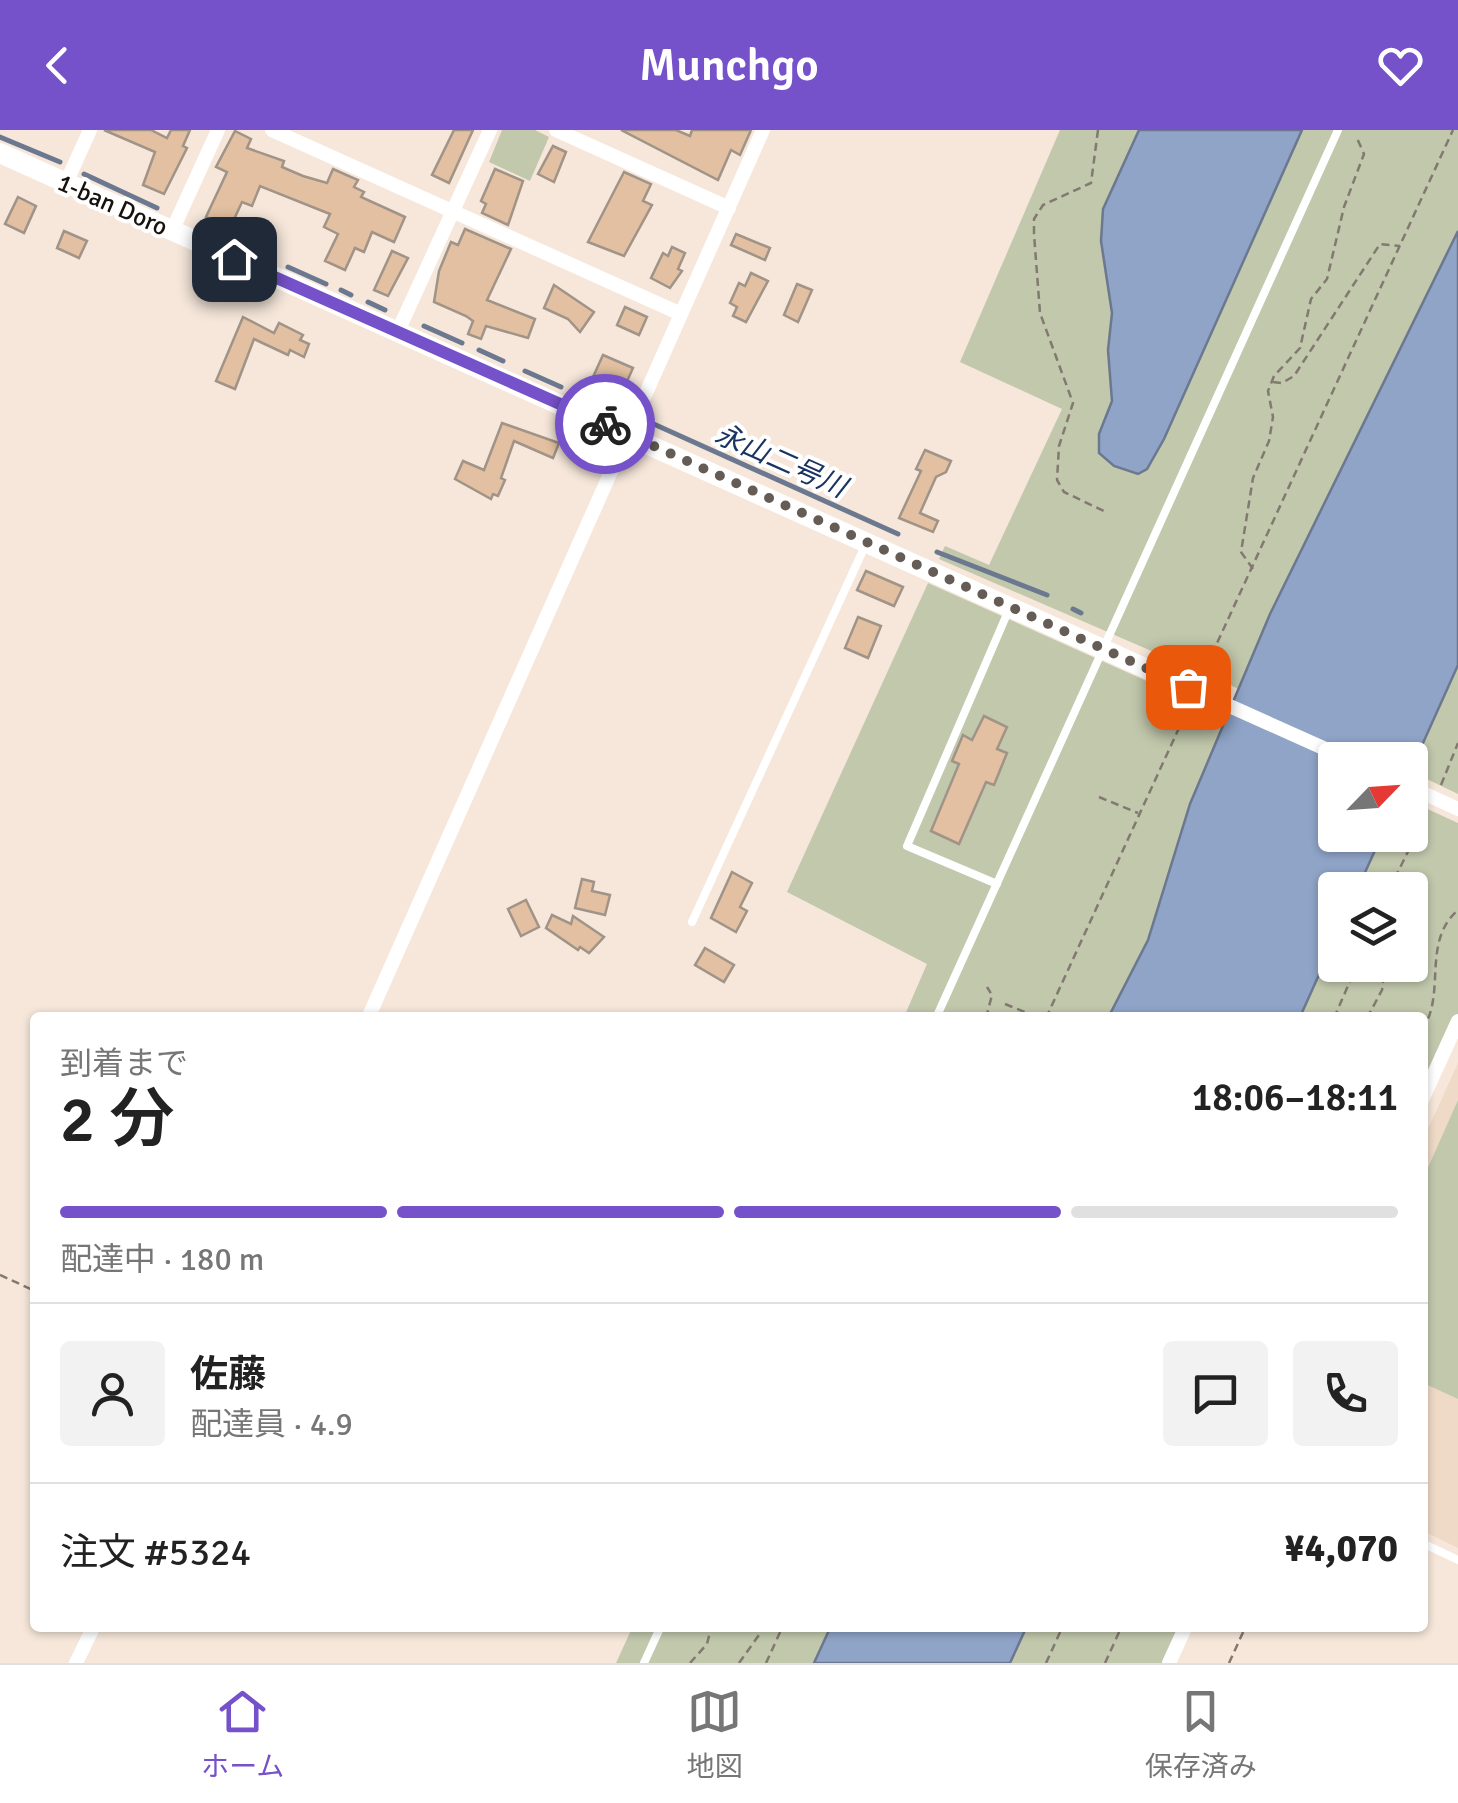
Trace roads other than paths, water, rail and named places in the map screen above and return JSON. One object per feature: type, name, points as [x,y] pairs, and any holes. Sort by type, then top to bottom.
[{"type":"street","points":[[66,183],[90,130]]},
{"type":"street","points":[[172,232],[218,130]]},
{"type":"street","points":[[272,130],[681,314]]},
{"type":"street","points":[[398,331],[490,130]]},
{"type":"street","points":[[556,130],[729,208]]},
{"type":"street","points":[[371,1012],[763,130]]},
{"type":"street","name":"1-ban Doro","points":[[0,153],[1156,672]]},
{"type":"street","points":[[1156,672],[1318,745]]},
{"type":"street","points":[[1428,795],[1458,809]]},
{"type":"street","points":[[1428,1087],[1458,1021]]},
{"type":"street","points":[[76,1663],[90,1632]]},
{"type":"street","points":[[1169,1663],[1183,1632]]},
{"type":"lane","points":[[939,1012],[1338,130]]},
{"type":"lane","points":[[692,922],[866,542]]},
{"type":"lane","points":[[997,884],[907,846],[1010,607]]},
{"type":"lane","points":[[1428,1547],[1458,1560]]},
{"type":"lane","points":[[644,1663],[658,1632]]},
{"type":"water","points":[[1139,130],[1302,130],[1164,439],[1147,469],[1138,474],[1114,466],[1099,453],[1099,434],[1112,401],[1108,350],[1112,313],[1101,241],[1103,209]]},
{"type":"water","points":[[1458,231],[1458,665],[1423,742],[1318,742],[1318,852],[1374,852],[1365,872],[1318,872],[1318,977],[1302,1012],[1111,1012],[1148,940],[1190,804],[1270,614]]},
{"type":"water","points":[[828,1632],[1024,1632],[1010,1663],[814,1663]]},
{"type":"waterway","name":"永山二号川","points":[[0,137],[60,162]]},
{"type":"waterway","name":"永山二号川","points":[[84,174],[157,208]]},
{"type":"waterway","name":"永山二号川","points":[[201,227],[227,239]]},
{"type":"waterway","name":"永山二号川","points":[[242,246],[272,259]]},
{"type":"waterway","name":"永山二号川","points":[[288,267],[326,284]]},
{"type":"waterway","name":"永山二号川","points":[[341,290],[351,295]]},
{"type":"waterway","name":"永山二号川","points":[[368,302],[385,310]]},
{"type":"waterway","name":"永山二号川","points":[[424,326],[462,343]]},
{"type":"waterway","name":"永山二号川","points":[[479,350],[503,361]]},
{"type":"waterway","name":"永山二号川","points":[[525,371],[561,387]]},
{"type":"waterway","name":"永山二号川","points":[[576,394],[603,406]]},
{"type":"waterway","name":"永山二号川","points":[[647,421],[898,534]]},
{"type":"waterway","name":"永山二号川","points":[[937,552],[1047,595]]},
{"type":"waterway","name":"永山二号川","points":[[1073,609],[1081,613]]}]
